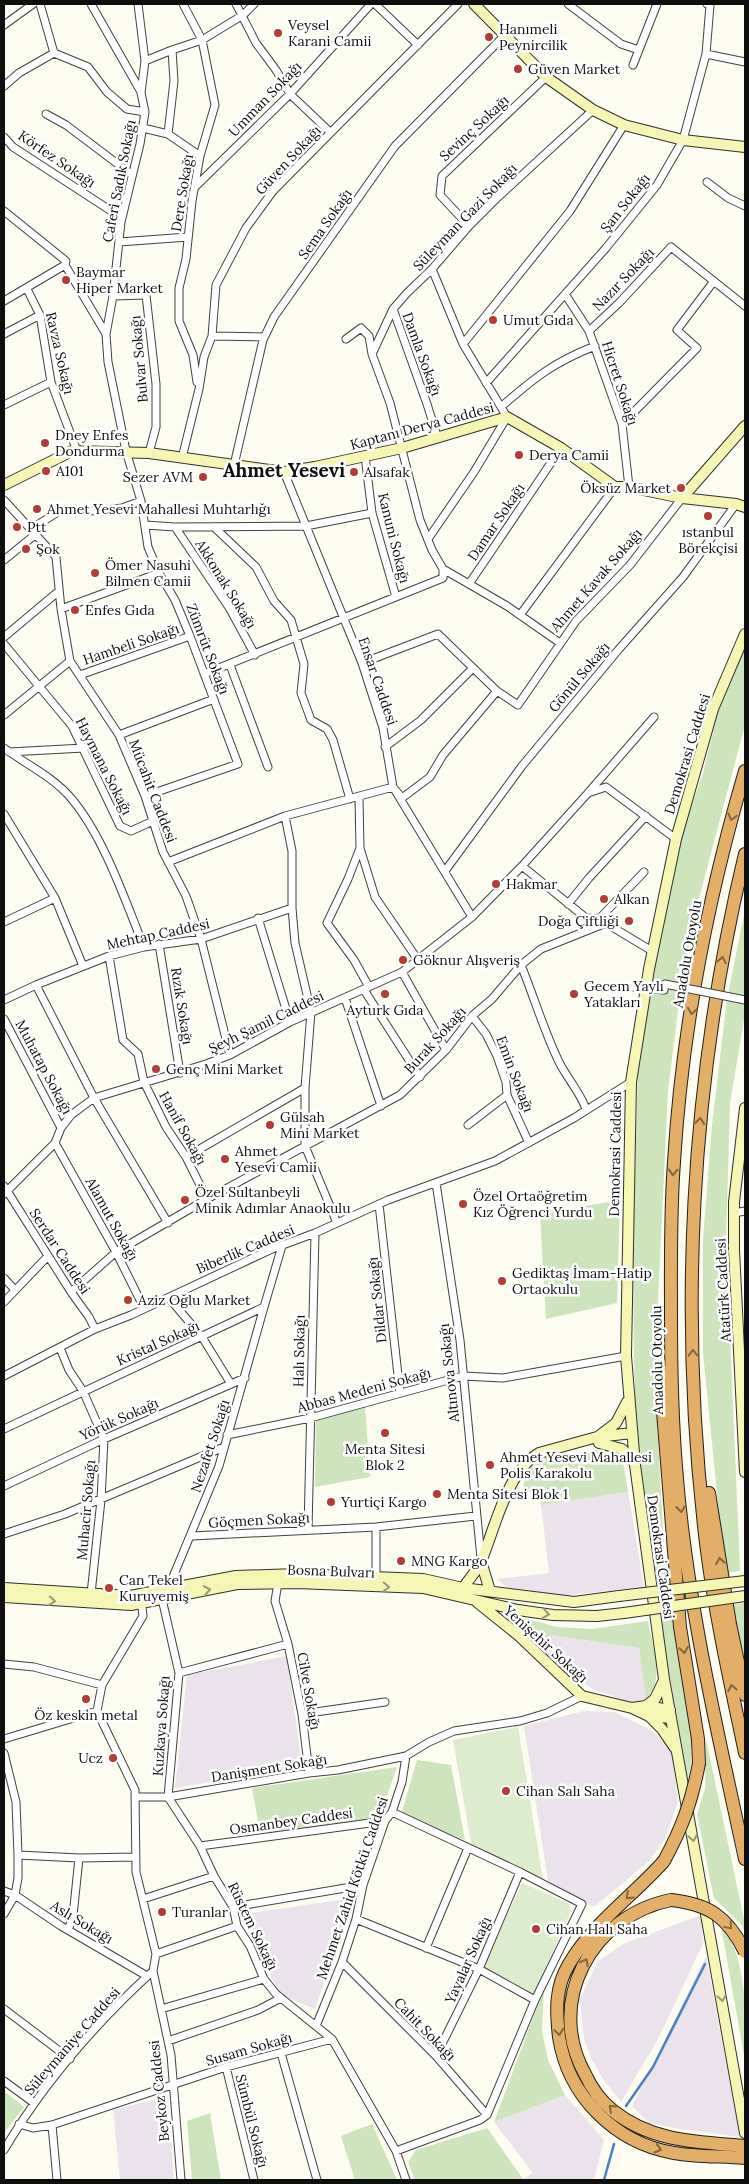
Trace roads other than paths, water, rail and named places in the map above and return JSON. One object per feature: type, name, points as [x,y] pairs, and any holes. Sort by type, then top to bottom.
[{"type":"highway","name":"Anadolu Otoyolu","points":[[745,770],[712,896],[694,998],[674,1160],[670,1235],[671,1396],[676,1469],[699,1639],[745,1859]]},
{"type":"highway","points":[[745,854],[717,986],[695,1162],[692,1270],[693,1378],[698,1462],[707,1552],[745,1753]]},
{"type":"highway","points":[[670,1235],[662,1399],[680,1627],[698,1739],[699,1764],[691,1802],[664,1861],[581,1945],[568,1965],[559,1986],[556,2013],[560,2043],[567,2068],[579,2092],[598,2115],[619,2131],[648,2146],[672,2153],[742,2152]]},
{"type":"highway","points":[[693,1378],[730,1624],[745,1695]]},
{"type":"highway","points":[[742,2152],[667,2138],[644,2130],[611,2110],[590,2085],[578,2063],[570,2034],[569,2008],[574,1982],[590,1953],[611,1930],[637,1910],[670,1900],[689,1902],[721,1916],[738,1937],[745,1952]]},
{"type":"street","points":[[4,25],[33,4]]},
{"type":"street","points":[[40,4],[54,53]]},
{"type":"street","points":[[91,4],[141,92]]},
{"type":"street","name":"Caferi Sadık Sokağı","points":[[106,334],[114,296],[122,218],[145,112],[141,92],[145,61],[138,4]]},
{"type":"street","name":"Dere Sokağı","points":[[183,4],[202,40],[215,105],[200,156],[179,288],[179,322],[193,355],[199,390]]},
{"type":"street","points":[[236,4],[256,43],[276,70],[290,94],[330,132]]},
{"type":"street","points":[[145,61],[202,40],[243,15],[254,4]]},
{"type":"street","name":"Umman Sokağı","points":[[195,187],[290,94],[371,4]]},
{"type":"street","points":[[375,4],[418,45]]},
{"type":"street","name":"Güven Sokağı","points":[[182,458],[199,390],[204,357],[212,336],[216,285],[246,228],[273,191],[458,4]]},
{"type":"street","points":[[568,4],[621,44],[639,50]]},
{"type":"street","points":[[633,65],[657,4]]},
{"type":"street","name":"Şan Sokağı","points":[[486,383],[565,294],[657,185],[683,140],[706,54],[710,5],[707,4]]},
{"type":"street","points":[[481,6],[504,36],[546,77],[592,110],[624,125],[683,140],[745,147]]},
{"type":"street","name":"Sema Sokağı","points":[[234,465],[264,337],[274,317],[395,146],[504,36]]},
{"type":"street","points":[[168,134],[171,123],[174,81],[172,50]]},
{"type":"street","points":[[4,86],[19,73],[54,53]]},
{"type":"street","points":[[54,53],[88,67],[107,92],[128,109],[145,112]]},
{"type":"street","points":[[706,54],[745,62]]},
{"type":"street","name":"Sevinç Sokağı","points":[[469,226],[440,195],[442,176],[546,77]]},
{"type":"street","name":"Süleyman Gazi Sokağı","points":[[372,354],[393,310],[407,293],[432,269],[469,226],[592,110]]},
{"type":"street","points":[[46,114],[66,125],[132,174]]},
{"type":"street","points":[[463,344],[570,211],[624,125]]},
{"type":"street","points":[[143,128],[168,134],[200,156]]},
{"type":"street","name":"Körfez Sokağı","points":[[4,137],[13,147],[122,218]]},
{"type":"street","points":[[706,182],[728,198],[745,206]]},
{"type":"street","points":[[4,211],[66,261],[65,265],[106,334]]},
{"type":"street","points":[[119,242],[188,237]]},
{"type":"street","name":"Nazır Sokağı","points":[[589,331],[619,303],[671,247],[745,306]]},
{"type":"street","points":[[4,301],[65,265]]},
{"type":"street","points":[[428,540],[469,480],[507,417],[463,344],[432,269]]},
{"type":"street","points":[[622,424],[697,348],[677,330],[714,281]]},
{"type":"street","name":"Ravza Sokağı","points":[[27,289],[40,315],[51,382],[77,451]]},
{"type":"street","name":"Hicret Sokağı","points":[[565,294],[589,331],[622,424],[629,487]]},
{"type":"street","name":"Bulvar Sokağı","points":[[114,296],[146,295],[156,384],[156,427],[149,453]]},
{"type":"street","name":"Damla Sokağı","points":[[393,310],[437,436]]},
{"type":"street","points":[[4,334],[40,315]]},
{"type":"street","points":[[346,339],[360,328],[369,336],[372,354],[390,403],[420,520],[428,540],[444,569],[520,615],[560,643]]},
{"type":"street","name":"Zümrüt Sokağı","points":[[106,334],[108,362],[126,451],[141,501],[148,547],[159,572],[175,600],[190,636],[238,764],[145,796]]},
{"type":"street","points":[[212,336],[264,337]]},
{"type":"street","points":[[501,407],[536,376],[568,357],[595,346]]},
{"type":"street","points":[[4,405],[51,382]]},
{"type":"street","name":"Kaptanı Derya Caddesi","points":[[4,485],[72,451],[149,453],[284,472],[402,448],[437,436],[507,417],[561,448],[615,487]]},
{"type":"street","name":"Ahmet Kavak Sokağı","points":[[362,663],[438,634],[497,691],[518,705],[576,621],[630,565],[682,498],[745,426]]},
{"type":"street","name":"Damar Sokağı","points":[[470,584],[561,448]]},
{"type":"street","name":"Kanuni Sokağı","points":[[365,456],[372,513],[396,597]]},
{"type":"street","name":"Ensar Caddesi","points":[[284,472],[362,663],[383,728],[393,787],[472,917]]},
{"type":"street","points":[[520,615],[615,487],[629,487],[682,498],[741,505]]},
{"type":"street","name":"Mücahit Caddesi","points":[[4,500],[56,557],[61,609],[70,661],[119,735],[145,796],[168,862],[186,896],[201,940],[230,1055]]},
{"type":"street","points":[[4,560],[34,531],[61,510],[103,511],[122,508],[141,501]]},
{"type":"street","name":"Gönül Sokağı","points":[[445,871],[522,766],[619,649],[683,577],[741,505]]},
{"type":"street","points":[[145,525],[175,527],[306,526],[372,513]]},
{"type":"street","points":[[214,526],[256,567],[274,601],[290,620],[304,664],[301,693],[311,720],[327,729],[333,740],[350,799]]},
{"type":"street","name":"Akkonak Sokağı","points":[[175,527],[230,609],[254,656]]},
{"type":"street","points":[[204,674],[254,656],[443,578],[444,569]]},
{"type":"street","points":[[61,609],[159,572]]},
{"type":"street","points":[[4,637],[60,591]]},
{"type":"street","name":"Demokrasi Caddesi","points":[[745,634],[713,708],[676,839],[652,951],[631,1082],[626,1356],[635,1465],[664,1679],[745,2132]]},
{"type":"street","name":"Hambeli Sokağı","points":[[80,675],[190,636]]},
{"type":"street","name":"Haymana Sokağı","points":[[4,644],[72,726],[120,826],[131,831],[153,821]]},
{"type":"street","points":[[4,715],[70,661]]},
{"type":"street","points":[[230,665],[268,766]]},
{"type":"street","points":[[385,747],[421,720],[473,668]]},
{"type":"street","points":[[168,862],[285,816],[358,798],[393,787],[402,798],[430,777],[444,754],[497,691]]},
{"type":"street","points":[[119,735],[214,699]]},
{"type":"street","points":[[588,793],[654,717]]},
{"type":"street","points":[[6,750],[84,748]]},
{"type":"street","points":[[6,750],[42,771],[72,798],[98,840],[120,886],[144,947]]},
{"type":"street","points":[[588,793],[606,787],[676,839]]},
{"type":"street","name":"Şeyh Şamil Caddesi","points":[[5,1190],[56,1143],[62,1128],[71,1115],[94,1098],[230,1055],[290,1022],[402,972],[472,917],[522,866],[588,793]]},
{"type":"street","points":[[358,798],[360,848],[375,898],[418,960]]},
{"type":"street","points":[[4,814],[55,898],[83,966]]},
{"type":"street","points":[[285,816],[292,851],[292,908],[295,942],[311,1012],[304,1088],[305,1146],[337,1223]]},
{"type":"street","points":[[568,904],[589,878],[646,816]]},
{"type":"street","points":[[360,848],[348,879],[327,923],[354,960],[367,989],[420,1077]]},
{"type":"street","points":[[522,866],[586,918],[602,921],[652,951]]},
{"type":"street","points":[[602,921],[644,872]]},
{"type":"street","points":[[4,919],[55,898]]},
{"type":"street","name":"Mehtap Caddesi","points":[[4,1000],[109,956],[159,944],[201,940],[258,918],[292,908]]},
{"type":"street","points":[[258,918],[290,1022]]},
{"type":"street","name":"Burak Sokağı","points":[[71,1292],[116,1252],[207,1199],[400,1095],[446,1050],[472,1016],[492,999],[521,965],[541,949],[602,921]]},
{"type":"street","name":"Rızık Sokağı","points":[[159,944],[180,1072]]},
{"type":"street","name":"Hanif Sokağı","points":[[109,956],[123,1040],[138,1054],[144,1082],[166,1127],[186,1157],[207,1199]]},
{"type":"street","points":[[521,965],[546,1035],[560,1064],[582,1098],[586,1109]]},
{"type":"street","points":[[402,972],[446,1050]]},
{"type":"street","points":[[633,987],[664,990],[665,984],[745,1000]]},
{"type":"street","points":[[36,985],[94,1098],[168,1223]]},
{"type":"street","points":[[345,998],[381,1106]]},
{"type":"street","name":"Emin Sokağı","points":[[472,1016],[486,1034],[497,1056],[506,1082],[507,1095],[529,1143]]},
{"type":"street","name":"Muhatap Sokağı","points":[[4,1019],[62,1128]]},
{"type":"street","name":"Biberlik Caddesi","points":[[4,1376],[95,1329],[131,1315],[282,1246],[379,1204],[495,1160],[574,1118],[631,1082]]},
{"type":"street","points":[[186,1157],[304,1088]]},
{"type":"street","points":[[468,1126],[507,1095]]},
{"type":"street","name":"Atatürk Caddesi","points":[[745,1108],[734,1213],[743,1354],[745,1471]]},
{"type":"street","name":"Alamut Sokağı","points":[[56,1143],[116,1252],[144,1308]]},
{"type":"street","name":"Altınova Sokağı","points":[[436,1182],[460,1340],[476,1516],[482,1561],[490,1591]]},
{"type":"street","name":"Serdar Caddesi","points":[[5,1190],[95,1329]]},
{"type":"street","name":"Dildar Sokağı","points":[[379,1204],[400,1393]]},
{"type":"street","points":[[734,1213],[745,1211]]},
{"type":"street","name":"Halı Sokağı","points":[[308,1530],[314,1233]]},
{"type":"street","points":[[264,1307],[282,1246]]},
{"type":"street","points":[[4,1302],[48,1256]]},
{"type":"street","points":[[4,1278],[15,1290]]},
{"type":"street","points":[[169,1298],[202,1337],[231,1384]]},
{"type":"street","name":"Kristal Sokağı","points":[[4,1428],[264,1307]]},
{"type":"street","name":"Nezafet Sokağı","points":[[168,1589],[192,1536],[219,1466],[264,1307]]},
{"type":"street","name":"Muhacir Sokağı","points":[[60,1348],[69,1370],[83,1391],[104,1439],[101,1500],[91,1594]]},
{"type":"street","name":"Abbas Medeni Sokağı","points":[[227,1436],[310,1418],[463,1376],[503,1378],[626,1356]]},
{"type":"street","name":"Yörük Sokağı","points":[[4,1486],[104,1439],[245,1378]]},
{"type":"street","points":[[598,1440],[620,1417],[628,1396]]},
{"type":"street","points":[[463,1588],[482,1561],[490,1532],[525,1463],[539,1453],[568,1444],[632,1435]]},
{"type":"street","points":[[598,1440],[622,1449],[635,1465]]},
{"type":"street","points":[[4,1534],[101,1500],[224,1447]]},
{"type":"street","name":"Göçmen Sokağı","points":[[192,1536],[376,1527],[476,1516]]},
{"type":"street","points":[[376,1527],[376,1577]]},
{"type":"street","name":"Bosna Bulvarı","points":[[4,1597],[131,1605],[141,1599],[168,1589],[236,1576],[297,1574],[423,1579],[463,1588],[574,1602],[745,1581]]},
{"type":"street","name":"Bosna Bulvarı","points":[[4,1588],[130,1596],[141,1599],[162,1599],[237,1584],[278,1583],[423,1588],[518,1610],[553,1615],[597,1616],[745,1596]]},
{"type":"street","name":"Cilve Sokağı","points":[[278,1583],[275,1601],[288,1644],[302,1714],[309,1772]]},
{"type":"street","points":[[4,1739],[97,1711],[102,1685],[143,1616],[141,1599]]},
{"type":"street","name":"Kuzkaya Sokağı","points":[[162,1599],[179,1673],[168,1797]]},
{"type":"street","name":"Yenişehir Sokağı","points":[[474,1600],[518,1635],[582,1696],[632,1708],[671,1714]]},
{"type":"street","points":[[518,1610],[512,1614],[510,1620],[518,1635]]},
{"type":"street","points":[[179,1673],[288,1644]]},
{"type":"street","points":[[4,1664],[34,1667],[102,1685]]},
{"type":"street","points":[[664,1679],[647,1711],[669,1738],[679,1756]]},
{"type":"street","name":"Danişment Sokağı","points":[[135,1797],[168,1797],[309,1772],[338,1770],[406,1756],[429,1742],[454,1731],[520,1721],[547,1713],[582,1696]]},
{"type":"street","points":[[302,1714],[385,1702]]},
{"type":"street","name":"Beykoz Caddesi","points":[[97,1711],[134,1790],[136,1872],[156,1954],[150,1973],[168,2041],[181,2180]]},
{"type":"street","points":[[4,1753],[16,1802],[18,1855],[18,1878],[15,1894],[4,1914]]},
{"type":"street","name":"Mehmet Zahid Kötkü Caddesi","points":[[316,2026],[342,1962],[356,1919],[363,1885],[385,1821],[392,1812],[402,1782],[406,1756]]},
{"type":"street","name":"Rüstem Sokağı","points":[[168,1797],[200,1846],[214,1876],[232,1907],[237,1926],[250,1946],[264,1979],[281,1998],[332,2040],[396,2151],[406,2180]]},
{"type":"street","points":[[392,1812],[520,1872],[582,1904],[535,2000],[487,2115],[480,2120],[396,2151]]},
{"type":"street","name":"Osmanbey Caddesi","points":[[200,1846],[385,1821]]},
{"type":"street","points":[[426,1948],[468,1848]]},
{"type":"street","points":[[18,1855],[79,1858],[135,1857]]},
{"type":"street","points":[[68,1930],[72,1916],[79,1858]]},
{"type":"street","name":"Yayalar Sokağı","points":[[436,2056],[479,1969],[520,1872]]},
{"type":"street","points":[[143,1899],[214,1876]]},
{"type":"street","points":[[232,1907],[363,1885]]},
{"type":"street","name":"Aslı Sokağı","points":[[4,1891],[15,1894],[68,1930],[150,1973]]},
{"type":"street","points":[[356,1919],[479,1969],[535,2000]]},
{"type":"street","points":[[156,1954],[237,1926]]},
{"type":"street","name":"Cahit Sokağı","points":[[342,1962],[436,2056],[487,2115]]},
{"type":"street","name":"Süleymaniye Caddesi","points":[[4,2150],[34,2103],[70,2059],[150,1973]]},
{"type":"street","points":[[161,2009],[264,1979]]},
{"type":"street","points":[[168,2041],[258,2010],[281,1998]]},
{"type":"street","points":[[4,2009],[70,2059]]},
{"type":"street","name":"Susam Sokağı","points":[[19,2124],[33,2128],[52,2124],[173,2086],[226,2067],[332,2040]]},
{"type":"street","points":[[281,2053],[317,2180]]},
{"type":"street","name":"Sümbül Sokağı","points":[[226,2067],[254,2180]]},
{"type":"street","points":[[4,2082],[34,2103]]},
{"type":"street","points":[[52,2124],[56,2180]]},
{"type":"waterway","points":[[626,2106],[653,2067],[705,1964]]},
{"type":"waterway","points":[[604,2180],[614,2144]]},
{"type":"place","name":"Veysel Karani Camii","points":[[278,33]]},
{"type":"place","name":"Hanımeli Peynircilik","points":[[489,37]]},
{"type":"place","name":"Güven Market","points":[[518,69]]},
{"type":"place","name":"Baymar Hiper Market","points":[[66,280]]},
{"type":"place","name":"Umut Gıda","points":[[493,320]]},
{"type":"place","name":"Dney Enfes Dondurma","points":[[45,443]]},
{"type":"place","name":"Derya Camii","points":[[519,455]]},
{"type":"place","name":"A101","points":[[46,471]]},
{"type":"place","name":"Alsafak","points":[[354,472]]},
{"type":"place","name":"Sezer AVM","points":[[203,477]]},
{"type":"place","name":"Öksüz Market","points":[[681,488]]},
{"type":"place","name":"Ahmet Yesevi Mahallesi Muhtarlığı","points":[[37,509]]},
{"type":"place","name":"ıstanbul Börekçisi","points":[[708,516]]},
{"type":"place","name":"Ptt","points":[[17,527]]},
{"type":"place","name":"Şok","points":[[26,549]]},
{"type":"place","name":"Ömer Nasuhi Bilmen Camii","points":[[95,573]]},
{"type":"place","name":"Enfes Gıda","points":[[75,610]]},
{"type":"place","name":"Hakmar","points":[[496,884]]},
{"type":"place","name":"Alkan","points":[[604,899]]},
{"type":"place","name":"Doğa Çiftliği","points":[[629,921]]},
{"type":"place","name":"Göknur Alışveriş","points":[[403,960]]},
{"type":"place","name":"Ayturk Gıda","points":[[385,994]]},
{"type":"place","name":"Gecem Yaylı Yatakları","points":[[574,994]]},
{"type":"place","name":"Genç Mini Market","points":[[156,1069]]},
{"type":"place","name":"Gülsah Mini Market","points":[[270,1125]]},
{"type":"place","name":"Ahmet Yesevi Camii","points":[[225,1159]]},
{"type":"place","name":"Özel Sultanbeyli Minik Adımlar Anaokulu","points":[[185,1200]]},
{"type":"place","name":"Özel Ortaöğretim Kız Öğrenci Yurdu","points":[[463,1204]]},
{"type":"place","name":"Gediktaş İmam-Hatip Ortaokulu","points":[[502,1281]]},
{"type":"place","name":"Aziz Oğlu Market","points":[[128,1300]]},
{"type":"place","name":"Menta Sitesi Blok 2","points":[[385,1433]]},
{"type":"place","name":"Ahmet Yesevi Mahallesi Polis Karakolu","points":[[490,1465]]},
{"type":"place","name":"Menta Sitesi Blok 1","points":[[437,1494]]},
{"type":"place","name":"Yurtiçi Kargo","points":[[331,1502]]},
{"type":"place","name":"MNG Kargo","points":[[401,1561]]},
{"type":"place","name":"Can Tekel Kuruyemiş","points":[[109,1588]]},
{"type":"place","name":"Öz keskin metal","points":[[86,1699]]},
{"type":"place","name":"Ucz","points":[[113,1758]]},
{"type":"place","name":"Cihan Salı Saha","points":[[506,1791]]},
{"type":"place","name":"Turanlar","points":[[162,1912]]},
{"type":"place","name":"Cihan Halı Saha","points":[[536,1929]]},
{"type":"district","name":"Ahmet Yesevi","points":[[284,470]]}]
